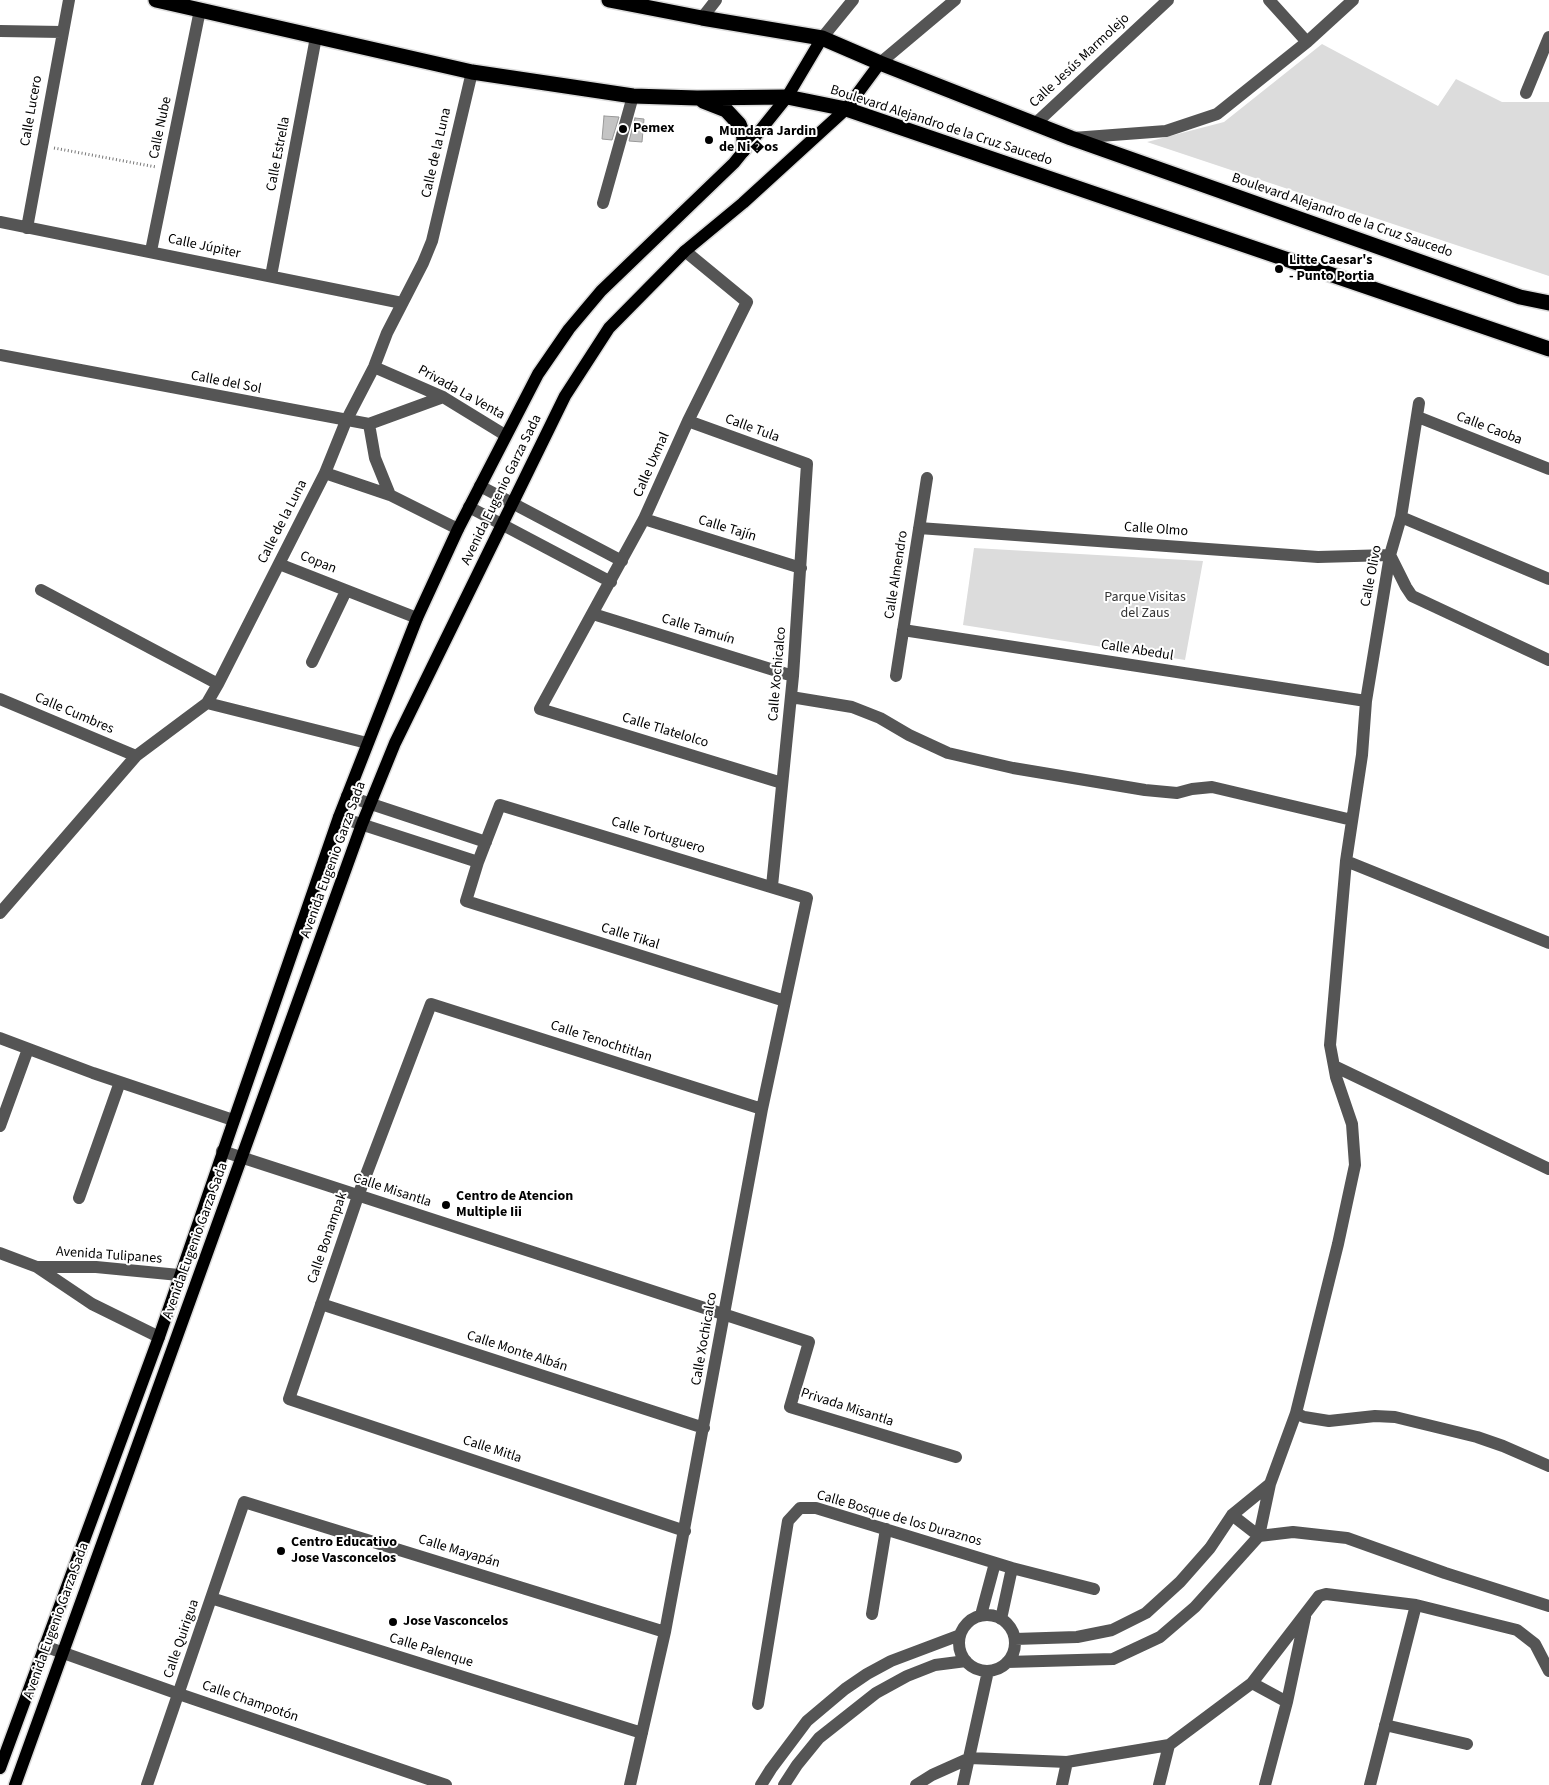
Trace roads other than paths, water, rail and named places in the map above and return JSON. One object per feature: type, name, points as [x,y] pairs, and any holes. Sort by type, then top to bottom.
[{"type":"highway","name":"Boulevard Alejandro de la Cruz Saucedo","points":[[156,0],[472,72],[632,96],[697,98],[787,96],[846,109],[1549,349]]},
{"type":"highway","name":"Boulevard Alejandro de la Cruz Saucedo","points":[[609,0],[822,38],[880,63],[1071,138],[1520,297]]},
{"type":"highway","points":[[697,98],[726,110],[739,124],[744,137],[743,150]]},
{"type":"highway","points":[[1520,297],[1549,303]]},
{"type":"main road","name":"Avenida Eugenio Garza Sada","points":[[0,1768],[159,1337],[232,1120],[339,817],[417,618],[458,528],[538,374],[569,329],[601,291],[734,163],[787,96],[822,38]]},
{"type":"main road","name":"Avenida Eugenio Garza Sada","points":[[15,1785],[362,824],[395,742],[565,396],[609,328],[685,250],[743,203],[846,109],[880,63]]},
{"type":"main road","name":"Boulevard Alejandro de la Cruz Saucedo","points":[[1520,297],[1549,307]]},
{"type":"street","name":"Calle Lucero","points":[[27,228],[69,0]]},
{"type":"street","points":[[702,18],[716,0]]},
{"type":"street","points":[[822,38],[853,0]]},
{"type":"street","points":[[880,63],[955,0]]},
{"type":"street","name":"Calle Jesús Marmolejo","points":[[1035,124],[1168,0]]},
{"type":"street","points":[[1268,0],[1307,42]]},
{"type":"street","points":[[1071,138],[1166,131],[1217,114],[1307,42],[1353,0]]},
{"type":"street","name":"Calle Nube","points":[[151,251],[200,10]]},
{"type":"street","points":[[0,31],[62,32]]},
{"type":"street","name":"Calle Estrella","points":[[270,276],[316,37]]},
{"type":"street","points":[[1526,94],[1549,37]]},
{"type":"street","name":"Calle de la Luna","points":[[0,913],[136,756],[207,703],[218,684],[325,473],[346,421],[374,367],[387,333],[423,263],[432,241],[472,72]]},
{"type":"street","points":[[603,203],[632,96]]},
{"type":"street","name":"Calle Júpiter","points":[[0,222],[151,251],[382,300],[402,302]]},
{"type":"street","name":"Calle Uxmal","points":[[540,709],[644,520],[688,421],[747,302],[685,250]]},
{"type":"street","name":"Calle del Sol","points":[[0,355],[369,424],[443,397]]},
{"type":"street","name":"Privada La Venta","points":[[374,367],[443,397],[506,435]]},
{"type":"street","name":"Calle Olivo","points":[[1259,1536],[1270,1484],[1296,1413],[1338,1244],[1355,1165],[1352,1124],[1334,1066],[1330,1045],[1346,861],[1362,755],[1366,701],[1390,555],[1400,517],[1419,404]]},
{"type":"street","name":"Calle Caoba","points":[[1418,417],[1549,469]]},
{"type":"street","name":"Calle Tula","points":[[688,421],[807,464]]},
{"type":"street","points":[[369,424],[375,458],[390,495]]},
{"type":"street","name":"Calle Xochicalco","points":[[772,886],[793,676],[807,464]]},
{"type":"street","points":[[325,473],[390,495],[458,528]]},
{"type":"street","name":"Calle Almendro","points":[[896,676],[927,478]]},
{"type":"street","points":[[480,486],[622,561]]},
{"type":"street","points":[[469,507],[611,582]]},
{"type":"street","points":[[1400,517],[1549,579]]},
{"type":"street","name":"Calle Tajín","points":[[644,520],[801,568]]},
{"type":"street","name":"Calle Olmo","points":[[919,528],[1318,557],[1390,555]]},
{"type":"street","points":[[1390,555],[1412,596],[1549,660]]},
{"type":"street","name":"Copan","points":[[279,564],[417,618]]},
{"type":"street","points":[[41,590],[218,684]]},
{"type":"street","points":[[312,662],[346,591]]},
{"type":"street","name":"Calle Tamuín","points":[[593,614],[793,676]]},
{"type":"street","name":"Calle Abedul","points":[[903,630],[1366,701]]},
{"type":"street","points":[[791,697],[852,707],[880,718],[948,754],[1014,768],[1145,790],[1177,793],[1192,789],[1212,788],[1352,820]]},
{"type":"street","name":"Calle Cumbres","points":[[0,700],[136,756]]},
{"type":"street","points":[[207,703],[367,743]]},
{"type":"street","name":"Calle Tlatelolco","points":[[540,709],[782,783]]},
{"type":"street","points":[[339,817],[478,862],[486,842],[347,796]]},
{"type":"street","name":"Calle Tortuguero","points":[[486,842],[500,805],[807,898]]},
{"type":"street","points":[[1346,861],[1549,943]]},
{"type":"street","name":"Calle Tikal","points":[[478,862],[466,901],[785,1001]]},
{"type":"street","name":"Calle Xochicalco","points":[[630,1785],[665,1632],[762,1109],[807,898]]},
{"type":"street","name":"Calle Tenochtitlan","points":[[432,1004],[762,1109]]},
{"type":"street","name":"Calle Bonampak","points":[[289,1399],[358,1196],[432,1004]]},
{"type":"street","points":[[0,1038],[232,1120]]},
{"type":"street","points":[[0,1126],[28,1049]]},
{"type":"street","points":[[1334,1066],[1549,1169]]},
{"type":"street","points":[[79,1198],[120,1082]]},
{"type":"street","name":"Calle Misantla","points":[[222,1151],[724,1314]]},
{"type":"street","name":"Avenida Tulipanes","points":[[0,1253],[37,1267],[92,1304],[159,1337]]},
{"type":"street","name":"Avenida Tulipanes","points":[[37,1267],[96,1267],[179,1276]]},
{"type":"street","name":"Calle Monte Albán","points":[[321,1304],[704,1428]]},
{"type":"street","name":"Privada Misantla","points":[[724,1314],[809,1342],[790,1407],[956,1457]]},
{"type":"street","name":"Calle Mitla","points":[[289,1399],[685,1531]]},
{"type":"street","points":[[1296,1413],[1304,1417],[1329,1421],[1375,1416],[1395,1417],[1477,1437],[1549,1466]]},
{"type":"street","points":[[1015,1639],[1077,1637],[1112,1630],[1146,1614],[1180,1582],[1210,1548],[1232,1515],[1270,1484]]},
{"type":"street","name":"Calle Quirigua","points":[[147,1785],[244,1502]]},
{"type":"street","name":"Calle Mayapán","points":[[244,1502],[665,1632]]},
{"type":"street","name":"Calle Bosque de los Duraznos","points":[[758,1704],[788,1520],[800,1508],[816,1508],[1012,1568],[1094,1589]]},
{"type":"street","points":[[1232,1515],[1259,1536]]},
{"type":"street","points":[[872,1614],[886,1530]]},
{"type":"street","points":[[1007,1662],[1113,1659],[1160,1637],[1195,1607],[1259,1536],[1293,1532],[1347,1538],[1445,1573],[1549,1606]]},
{"type":"street","points":[[981,1616],[995,1563]]},
{"type":"street","points":[[1001,1619],[1012,1568]]},
{"type":"street","points":[[916,1785],[932,1774],[970,1758],[1068,1762],[1169,1745],[1252,1683],[1319,1596],[1326,1594],[1416,1605],[1516,1630],[1535,1644],[1549,1671]]},
{"type":"street","name":"Calle Palenque","points":[[211,1598],[642,1733]]},
{"type":"street","points":[[1370,1785],[1416,1605]]},
{"type":"street","points":[[1265,1785],[1287,1702],[1306,1614]]},
{"type":"street","points":[[992,1615],[1008,1624],[1015,1639],[1014,1652],[1007,1662],[1002,1667],[988,1671],[972,1666],[961,1653],[959,1644],[960,1635],[972,1619],[992,1615]]},
{"type":"street","points":[[761,1785],[807,1722],[845,1689],[866,1674],[891,1661],[960,1635]]},
{"type":"street","name":"Calle Champotón","points":[[44,1646],[446,1785]]},
{"type":"street","points":[[784,1785],[797,1765],[819,1738],[876,1693],[907,1676],[935,1665],[966,1660]]},
{"type":"street","points":[[963,1785],[988,1671]]},
{"type":"street","points":[[1252,1683],[1287,1702]]},
{"type":"street","points":[[1385,1725],[1466,1744]]},
{"type":"street","points":[[1159,1785],[1169,1745]]},
{"type":"street","points":[[1062,1785],[1068,1762]]},
{"type":"place","name":"Pemex","points":[[623,129]]},
{"type":"place","name":"Mundara Jardin de Ni�os","points":[[709,140]]},
{"type":"place","name":"Litte Caesar's - Punto Portia","points":[[1279,269]]},
{"type":"place","name":"Centro de Atencion Multiple Iii","points":[[446,1205]]},
{"type":"place","name":"Centro Educativo Jose Vasconcelos","points":[[281,1551]]},
{"type":"place","name":"Jose Vasconcelos","points":[[393,1622]]},
{"type":"park label","name":"Parque Visitas del Zaus","points":[[1145,606]]}]
